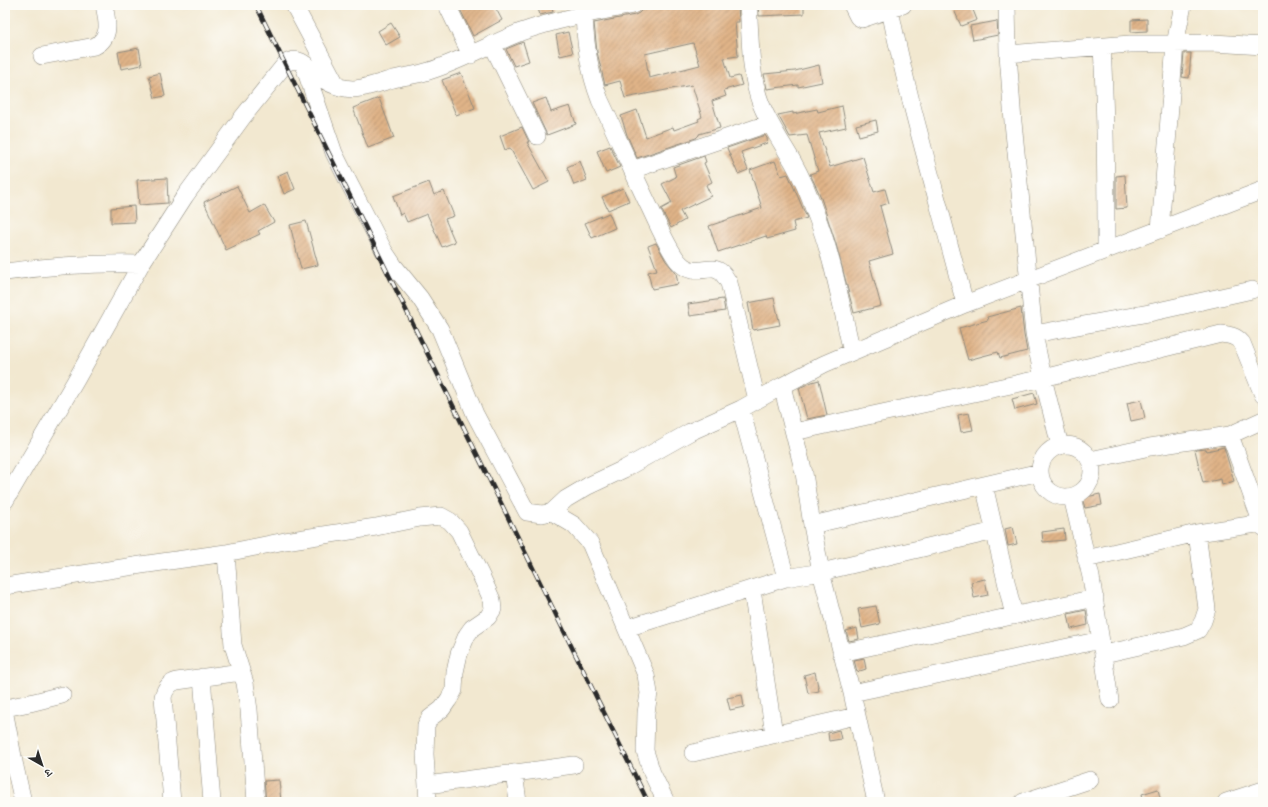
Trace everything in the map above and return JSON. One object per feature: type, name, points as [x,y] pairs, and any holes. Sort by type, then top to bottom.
[{"type":"street","points":[[42,56],[95,46],[100,43],[108,30],[104,5]]},
{"type":"street","points":[[294,5],[337,86]]},
{"type":"street","points":[[447,5],[471,54]]},
{"type":"street","points":[[5,501],[76,380],[141,264],[185,196],[242,118],[281,68],[291,60],[296,60],[303,63],[321,79],[337,86],[356,89],[429,71],[522,32],[584,10],[633,5]]},
{"type":"street","points":[[748,5],[752,66],[761,104],[802,180],[816,213],[833,269],[852,352]]},
{"type":"street","points":[[852,5],[858,17],[862,19],[896,7],[896,40],[966,304]]},
{"type":"street","points":[[1007,5],[1008,54],[1013,122],[1034,334],[1060,446]]},
{"type":"street","points":[[1160,230],[1175,44],[1183,5]]},
{"type":"street","points":[[584,10],[588,60],[593,82],[658,225],[678,260],[688,270],[716,270],[722,273],[729,283],[757,400]]},
{"type":"street","points":[[1008,54],[1130,44],[1213,43],[1263,46]]},
{"type":"street","points":[[492,44],[537,136]]},
{"type":"street","points":[[1102,47],[1106,166],[1106,250]]},
{"type":"street","points":[[303,63],[334,153],[384,252],[420,298],[440,329],[475,414],[527,512],[542,514],[552,512],[566,499],[588,486],[624,469],[690,432],[742,409],[824,364],[966,304],[1263,190]]},
{"type":"street","points":[[632,170],[770,123]]},
{"type":"street","points":[[5,272],[71,265],[141,264]]},
{"type":"street","points":[[1034,334],[1149,313],[1252,290]]},
{"type":"street","points":[[794,432],[1043,378],[1221,334],[1232,336],[1242,343],[1263,395]]},
{"type":"street","points":[[782,386],[804,473],[821,572],[852,694],[876,802]]},
{"type":"street","points":[[742,409],[786,578]]},
{"type":"street","points":[[1090,460],[1150,447],[1230,435],[1263,420]]},
{"type":"street","points":[[1086,558],[1197,533],[1263,524],[1230,435]]},
{"type":"street","points":[[1069,445],[1085,452],[1090,460],[1092,477],[1089,485],[1084,491],[1076,496],[1060,497],[1052,493],[1044,484],[1040,472],[1045,456],[1052,450],[1060,446],[1069,445]]},
{"type":"street","points":[[812,525],[1040,472]]},
{"type":"street","points":[[984,485],[1014,616]]},
{"type":"street","points":[[1072,497],[1095,598],[1110,700]]},
{"type":"street","points":[[552,512],[574,525],[590,543],[646,675],[650,693],[646,713],[646,755],[652,773],[666,802]]},
{"type":"street","points":[[5,586],[226,553],[285,541],[376,527],[431,516],[441,516],[459,531],[492,600],[493,609],[488,617],[472,628],[467,635],[459,654],[455,672],[454,690],[442,709],[430,718],[426,724],[425,754],[428,802]]},
{"type":"street","points":[[627,628],[752,590],[786,578],[821,572],[995,531]]},
{"type":"street","points":[[852,694],[1102,647],[1184,636],[1198,630],[1207,609],[1197,533]]},
{"type":"street","points":[[226,553],[234,645],[245,683],[249,710],[256,802]]},
{"type":"street","points":[[752,590],[774,734]]},
{"type":"street","points":[[841,653],[1095,598]]},
{"type":"street","points":[[172,802],[163,697],[164,692],[172,682],[241,672]]},
{"type":"street","points":[[202,677],[212,802]]},
{"type":"street","points":[[5,708],[62,695]]},
{"type":"street","points":[[5,715],[23,802]]},
{"type":"street","points":[[693,753],[856,716]]},
{"type":"street","points":[[427,785],[574,765]]},
{"type":"street","points":[[514,773],[518,802]]},
{"type":"street","points":[[1023,802],[1090,780]]},
{"type":"street","points":[[1226,802],[1263,790]]},
{"type":"building","points":[[458,5],[494,5],[502,20],[473,36]]},
{"type":"building","points":[[537,5],[551,5],[553,12],[540,15]]},
{"type":"building","points":[[663,5],[738,5],[739,22],[735,22],[738,56],[724,58],[730,78],[739,76],[742,85],[724,90],[726,96],[712,101],[720,128],[699,134],[696,138],[637,158],[621,116],[637,110],[646,137],[673,127],[674,130],[699,121],[698,119],[702,117],[692,85],[625,98],[620,81],[605,85],[597,52],[594,23],[635,15],[642,10]],"holes":[[[693,43],[700,65],[649,78],[645,54]]]},
{"type":"building","points":[[758,5],[804,5],[804,14],[759,16]]},
{"type":"building","points":[[952,5],[971,5],[977,20],[961,26]]},
{"type":"building","points":[[1147,19],[1147,31],[1131,32],[1131,20]]},
{"type":"building","points":[[997,21],[998,35],[973,40],[970,26]]},
{"type":"building","points":[[391,23],[400,37],[386,45],[378,31]]},
{"type":"building","points":[[568,32],[573,53],[560,56],[556,35]]},
{"type":"building","points":[[523,42],[529,61],[514,66],[506,49]]},
{"type":"building","points":[[139,48],[142,65],[121,69],[118,52]]},
{"type":"building","points":[[1184,53],[1191,53],[1189,78],[1182,77]]},
{"type":"building","points":[[819,65],[822,82],[798,87],[798,85],[767,89],[764,74],[795,71]]},
{"type":"building","points":[[160,73],[165,96],[155,98],[149,76]]},
{"type":"building","points":[[461,73],[475,108],[456,115],[442,80]]},
{"type":"building","points":[[379,98],[394,138],[368,148],[353,108]]},
{"type":"building","points":[[546,98],[551,112],[570,106],[576,124],[547,135],[532,103]]},
{"type":"building","points":[[842,106],[846,127],[819,133],[830,167],[863,157],[874,192],[885,189],[889,203],[880,206],[893,254],[869,261],[881,306],[854,313],[836,244],[820,195],[810,174],[818,171],[807,135],[790,137],[778,115],[793,112],[793,114],[817,109],[818,112]]},
{"type":"building","points":[[876,120],[878,131],[859,136],[856,125]]},
{"type":"building","points":[[522,127],[529,142],[527,142],[549,182],[533,190],[510,148],[505,150],[500,136]]},
{"type":"building","points":[[765,135],[768,140],[766,141],[767,143],[741,152],[748,170],[738,174],[727,148]]},
{"type":"building","points":[[610,146],[620,167],[606,173],[597,151]]},
{"type":"building","points":[[704,156],[706,162],[704,163],[712,182],[706,185],[711,196],[680,211],[685,220],[671,228],[661,209],[672,203],[662,184],[676,177],[673,167]]},
{"type":"building","points":[[580,161],[587,180],[574,185],[567,167]]},
{"type":"building","points":[[775,161],[781,176],[788,174],[807,218],[793,222],[795,231],[767,239],[766,236],[718,252],[709,226],[762,208],[750,170]]},
{"type":"building","points":[[288,171],[295,189],[284,194],[277,176]]},
{"type":"building","points":[[1125,175],[1127,208],[1116,209],[1116,176]]},
{"type":"building","points":[[167,178],[168,203],[139,205],[137,180]]},
{"type":"building","points":[[429,182],[434,195],[444,191],[454,216],[445,219],[455,242],[442,247],[427,214],[407,222],[403,213],[400,215],[393,196]]},
{"type":"building","points":[[237,186],[250,213],[264,205],[274,222],[258,231],[260,234],[226,250],[204,202]]},
{"type":"building","points":[[623,188],[629,201],[608,210],[602,197]]},
{"type":"building","points":[[134,206],[135,222],[111,223],[111,208]]},
{"type":"building","points":[[609,213],[615,228],[592,238],[585,223]]},
{"type":"building","points":[[306,221],[318,265],[301,269],[290,225]]},
{"type":"building","points":[[656,243],[666,261],[676,273],[678,284],[652,289],[648,272],[657,270],[648,246]]},
{"type":"building","points":[[774,298],[780,325],[753,330],[748,303]]},
{"type":"building","points":[[723,299],[725,311],[690,316],[688,304]]},
{"type":"building","points":[[1021,308],[1027,351],[1000,358],[998,352],[968,360],[959,328],[988,320],[987,317]]},
{"type":"building","points":[[819,380],[827,415],[807,419],[799,388]]},
{"type":"building","points":[[1034,393],[1037,404],[1015,410],[1012,399]]},
{"type":"building","points":[[1141,400],[1145,418],[1131,421],[1127,403]]},
{"type":"building","points":[[969,413],[973,430],[961,432],[958,415]]},
{"type":"building","points":[[1224,447],[1234,481],[1222,485],[1221,479],[1203,483],[1195,450],[1206,449],[1207,451]]},
{"type":"building","points":[[1100,494],[1102,505],[1085,508],[1082,498]]},
{"type":"building","points":[[1013,527],[1017,544],[1008,546],[1005,529]]},
{"type":"building","points":[[1064,529],[1065,540],[1043,542],[1042,532]]},
{"type":"building","points":[[985,579],[988,595],[974,598],[971,582]]},
{"type":"building","points":[[876,606],[880,624],[862,628],[858,609]]},
{"type":"building","points":[[1086,610],[1088,625],[1071,629],[1068,614]]},
{"type":"building","points":[[857,628],[859,639],[849,641],[846,631]]},
{"type":"building","points":[[864,658],[866,669],[857,672],[854,660]]},
{"type":"building","points":[[815,672],[819,691],[808,693],[804,675]]},
{"type":"building","points":[[742,695],[744,707],[730,710],[727,698]]},
{"type":"building","points":[[839,730],[841,739],[829,741],[828,733]]},
{"type":"building","points":[[279,780],[281,802],[266,802],[264,781]]},
{"type":"building","points":[[1158,789],[1161,802],[1144,802],[1142,794]]},
{"type":"railway","points":[[256,5],[648,802]]}]
